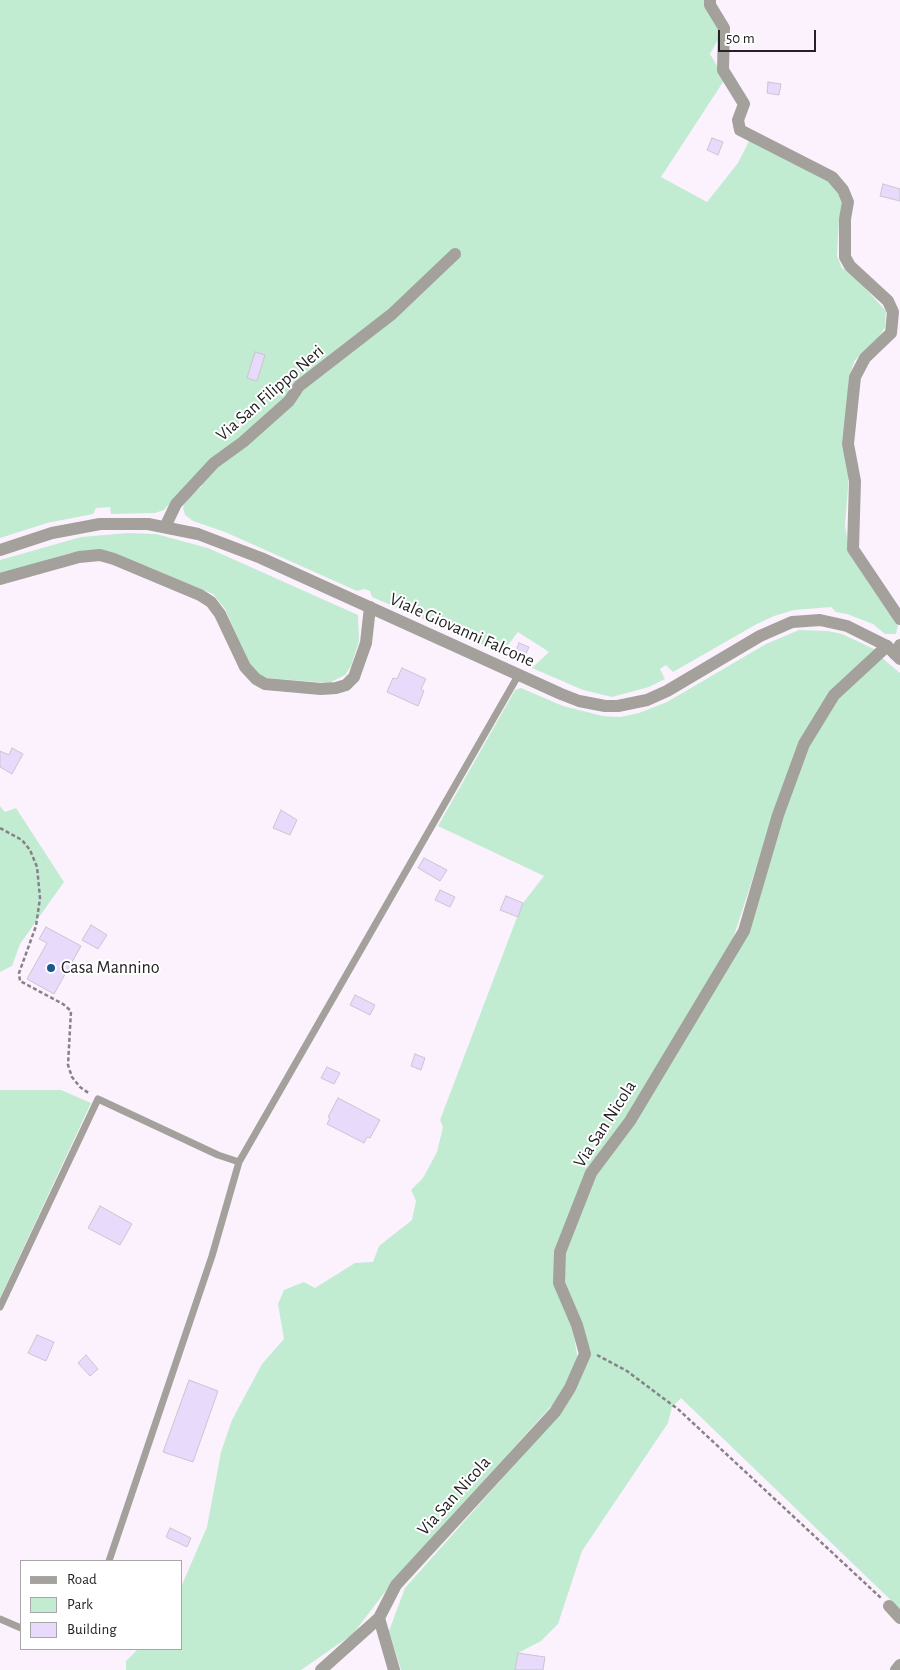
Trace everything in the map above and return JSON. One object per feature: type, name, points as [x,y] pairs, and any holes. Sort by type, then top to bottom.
[{"type":"street","points":[[710,0],[710,5],[724,28],[723,70],[744,104],[738,120],[740,130],[832,177],[838,183],[848,202],[844,219],[845,257],[850,266],[888,301],[893,312],[891,333],[865,358],[855,377],[848,444],[855,481],[853,549],[900,619]]},
{"type":"street","name":"Via San Filippo Neri","points":[[164,527],[176,504],[214,463],[243,442],[289,401],[300,386],[392,314],[455,254]]},
{"type":"street","name":"Viale Giovanni Falcone","points":[[0,550],[52,533],[100,524],[148,524],[218,540],[579,701],[618,706],[647,700],[667,691],[760,636],[792,622],[820,620],[834,622],[864,633],[896,651]]},
{"type":"street","points":[[0,579],[79,557],[100,555],[114,558],[200,595],[211,602],[220,614],[245,667],[256,679],[265,684],[321,689],[346,685],[354,677],[366,643],[370,607]]},
{"type":"street","name":"Via San Nicola","points":[[321,1670],[379,1618],[396,1585],[555,1412],[570,1388],[585,1354],[577,1325],[560,1283],[560,1252],[591,1173],[630,1121],[744,932],[778,814],[804,744],[834,695],[896,651]]},
{"type":"street","points":[[889,1606],[900,1618]]},
{"type":"street","points":[[379,1618],[394,1670]]},
{"type":"street","points":[[896,1670],[900,1665]]},
{"type":"lane","points":[[109,1560],[212,1256],[239,1162],[519,674]]},
{"type":"lane","points":[[0,1307],[98,1099],[218,1155],[239,1162]]},
{"type":"lane","points":[[0,1619],[20,1628]]},
{"type":"path","points":[[0,828],[8,830],[22,840],[30,850],[37,867],[40,898],[36,926],[19,973],[20,981],[63,1004],[71,1011],[68,1065],[72,1077],[80,1087],[98,1099]]},
{"type":"path","points":[[585,1354],[600,1356],[627,1371],[679,1410],[889,1606]]},
{"type":"green space","points":[[0,0],[706,0],[720,29],[719,38],[710,54],[725,79],[661,177],[707,202],[738,163],[750,139],[829,181],[845,204],[839,220],[837,256],[842,268],[854,276],[886,311],[885,327],[878,339],[855,360],[849,376],[845,443],[849,475],[845,525],[849,550],[895,617],[898,625],[896,634],[885,634],[873,624],[836,612],[831,607],[794,610],[774,616],[755,625],[673,672],[666,665],[660,669],[665,679],[649,687],[612,697],[583,690],[532,668],[549,652],[518,632],[502,653],[372,597],[370,591],[364,589],[357,591],[225,532],[193,521],[185,515],[183,508],[186,500],[202,486],[193,477],[164,510],[155,513],[111,514],[110,507],[96,508],[93,514],[47,523],[0,538]]},
{"type":"green space","points":[[128,533],[156,534],[208,548],[358,615],[359,641],[351,666],[345,675],[329,683],[267,678],[259,675],[251,667],[225,609],[213,594],[117,554],[89,551],[70,553],[0,574],[0,560],[81,537]]},
{"type":"green space","points":[[799,630],[828,631],[842,634],[876,650],[830,694],[774,813],[730,948],[633,1107],[586,1172],[554,1259],[573,1331],[578,1360],[562,1394],[391,1584],[353,1634],[301,1670],[126,1670],[126,1661],[137,1650],[182,1650],[182,1585],[207,1527],[221,1452],[232,1420],[262,1364],[284,1339],[278,1304],[284,1290],[304,1282],[315,1288],[355,1263],[373,1262],[379,1246],[412,1220],[416,1201],[411,1190],[423,1178],[437,1152],[443,1127],[440,1120],[516,920],[523,903],[544,876],[438,826],[515,690],[521,688],[563,706],[603,716],[620,717],[639,713],[667,702],[766,644]]},
{"type":"green space","points":[[881,657],[900,673],[900,1609],[681,1398],[672,1407],[668,1423],[582,1551],[558,1624],[541,1641],[518,1653],[515,1670],[401,1670],[389,1631],[405,1588],[557,1417],[588,1362],[565,1282],[565,1250],[593,1177],[747,932],[781,817],[807,746],[836,699]]},
{"type":"green space","points":[[0,806],[5,812],[16,808],[64,882],[20,944],[12,966],[0,972]]},
{"type":"green space","points":[[0,1090],[61,1090],[91,1103],[0,1298]]},
{"type":"building","points":[[768,82],[781,84],[779,95],[767,93]]},
{"type":"building","points":[[712,138],[723,142],[718,155],[707,150]]},
{"type":"building","points":[[883,184],[900,189],[900,201],[880,196]]},
{"type":"building","points":[[255,352],[265,355],[257,381],[247,378]]},
{"type":"building","points":[[519,643],[529,647],[523,660],[514,656]]},
{"type":"building","points":[[402,668],[426,679],[421,689],[424,691],[418,706],[387,692],[393,678],[397,679]]},
{"type":"building","points":[[12,748],[23,754],[12,774],[0,767],[0,751],[9,755]]},
{"type":"building","points":[[281,810],[297,820],[290,835],[273,828]]},
{"type":"building","points":[[424,858],[447,870],[440,881],[418,868]]},
{"type":"building","points":[[440,890],[455,897],[450,907],[435,900]]},
{"type":"building","points":[[506,896],[523,903],[518,917],[500,910]]},
{"type":"building","points":[[91,925],[107,935],[98,949],[82,940]]},
{"type":"building","name":"Casa Mannino","points":[[46,927],[81,946],[54,994],[27,979],[47,943],[39,939]]},
{"type":"building","points":[[355,995],[375,1005],[370,1015],[350,1005]]},
{"type":"building","points":[[415,1054],[425,1058],[421,1070],[411,1066]]},
{"type":"building","points":[[327,1067],[340,1073],[334,1084],[321,1078]]},
{"type":"building","points":[[338,1098],[380,1120],[370,1138],[367,1137],[364,1143],[327,1124],[330,1118],[328,1117]]},
{"type":"building","points":[[100,1206],[132,1224],[120,1245],[88,1228]]},
{"type":"building","points":[[37,1335],[54,1342],[46,1361],[28,1353]]},
{"type":"building","points":[[86,1355],[98,1369],[90,1376],[78,1363]]},
{"type":"building","points":[[189,1380],[218,1391],[193,1462],[163,1452]]},
{"type":"building","points":[[170,1528],[191,1538],[187,1547],[166,1537]]},
{"type":"building","points":[[518,1653],[545,1657],[543,1670],[515,1670]]},
{"type":"place","name":"Casa Mannino","points":[[51,968]]}]
